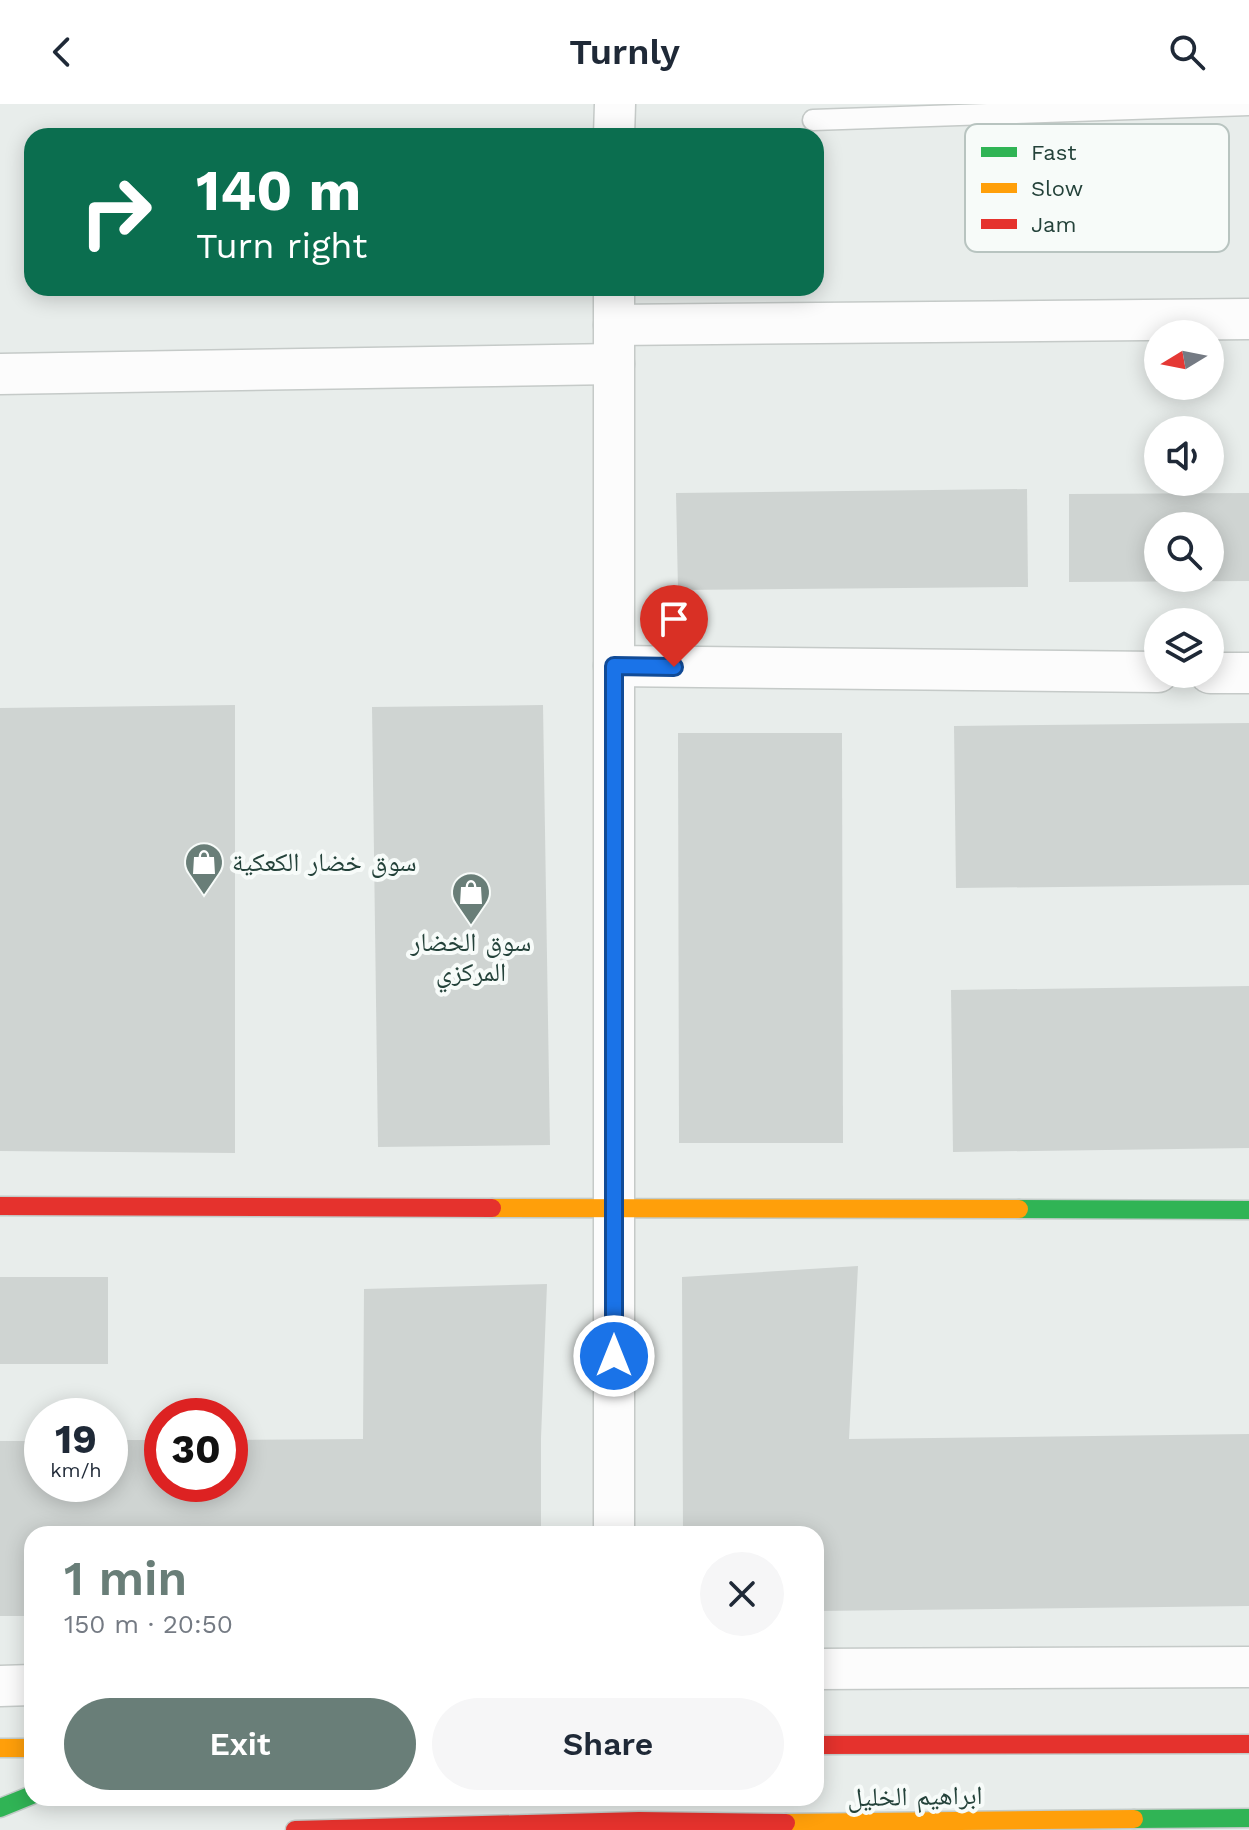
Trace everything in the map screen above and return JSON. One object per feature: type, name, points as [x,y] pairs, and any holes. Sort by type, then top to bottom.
[{"type":"main road","points":[[0,1206],[1249,1210]]},
{"type":"main road","name":"ابراهيم الخليل","points":[[824,1745],[1249,1744]]},
{"type":"main road","points":[[0,1748],[24,1748]]},
{"type":"main road","points":[[0,1808],[24,1798]]},
{"type":"main road","name":"ابراهيم الخليل","points":[[295,1830],[639,1821],[743,1827],[1249,1818]]},
{"type":"street","points":[[614,128],[615,104]]},
{"type":"street","points":[[614,1526],[614,306],[1249,319]]},
{"type":"street","points":[[0,374],[614,364]]},
{"type":"street","points":[[614,666],[1144,672]]},
{"type":"street","points":[[1224,673],[1249,673]]},
{"type":"street","points":[[824,1669],[1249,1667]]},
{"type":"street","points":[[0,1686],[24,1685]]},
{"type":"lane","points":[[813,120],[1249,105]]},
{"type":"building","points":[[1027,489],[1028,587],[678,590],[676,493]]},
{"type":"building","points":[[1224,493],[1249,493],[1249,581],[1224,581],[1224,512],[1144,512],[1144,582],[1069,582],[1069,494],[1224,496]]},
{"type":"building","points":[[235,705],[235,1153],[0,1151],[0,708]]},
{"type":"building","points":[[543,705],[550,1145],[378,1147],[372,707]]},
{"type":"building","points":[[1249,723],[1249,885],[956,888],[954,726]]},
{"type":"building","points":[[678,733],[842,733],[843,1143],[679,1143]]},
{"type":"building","points":[[1249,986],[1249,1148],[953,1152],[951,990]]},
{"type":"building","points":[[858,1266],[849,1439],[1249,1434],[1249,1606],[824,1611],[824,1526],[683,1526],[682,1277]]},
{"type":"building","points":[[0,1277],[108,1277],[108,1364],[0,1364]]},
{"type":"building","points":[[547,1284],[541,1526],[24,1526],[24,1616],[0,1616],[0,1441],[24,1441],[24,1502],[128,1502],[128,1440],[144,1440],[144,1502],[248,1502],[248,1440],[363,1439],[364,1289]]},
{"type":"traffic: fast","points":[[1019,1209],[1249,1210]]},
{"type":"traffic: fast","points":[[0,1808],[24,1798]]},
{"type":"traffic: fast","points":[[1134,1819],[1249,1818]]},
{"type":"traffic: slow","points":[[492,1208],[1019,1209]]},
{"type":"traffic: slow","points":[[0,1748],[24,1748]]},
{"type":"traffic: slow","points":[[786,1823],[1134,1819]]},
{"type":"traffic: jam","points":[[0,1206],[492,1208]]},
{"type":"traffic: jam","points":[[824,1745],[1249,1744]]},
{"type":"traffic: jam","points":[[295,1830],[639,1821],[786,1823]]},
{"type":"place","name":"سوق خضار الكعكية","points":[[204,896]]},
{"type":"place","name":"سوق الخضار المركزي","points":[[471,926]]},
{"type":"route","points":[[614,1356],[614,666],[674,667]]}]
